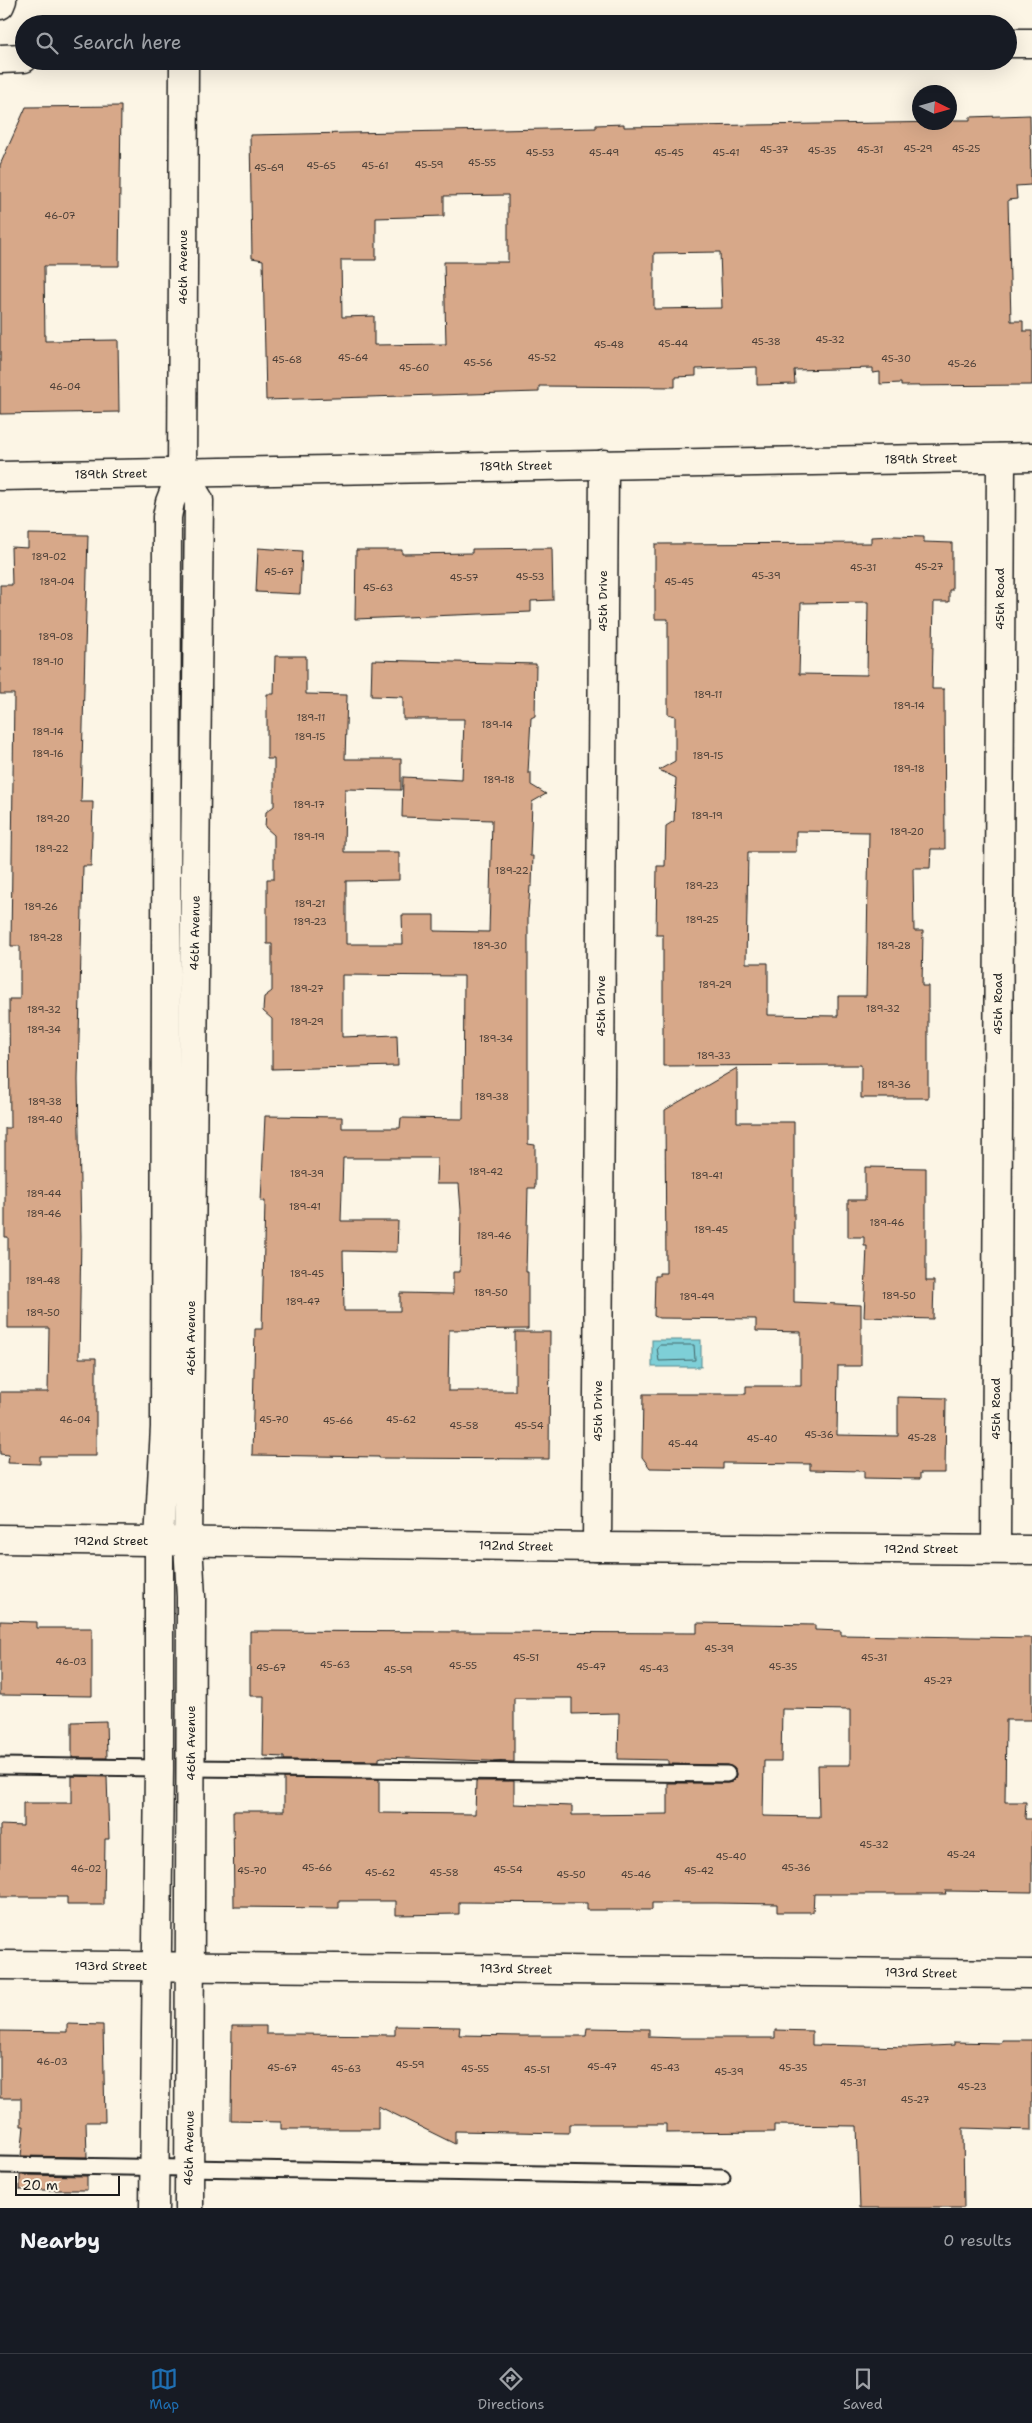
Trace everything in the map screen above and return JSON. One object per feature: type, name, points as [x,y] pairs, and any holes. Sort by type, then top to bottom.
[{"type":"street","points":[[0,5],[2,0]]},
{"type":"street","points":[[1017,43],[1032,43]]},
{"type":"street","points":[[0,59],[15,58]]},
{"type":"street","name":"46th Avenue","points":[[184,70],[182,472],[170,502],[167,517],[168,780],[166,958],[180,1150],[188,1543],[191,1768],[189,2208]]},
{"type":"street","name":"189th Street","points":[[0,476],[1032,457]]},
{"type":"street","name":"45th Road","points":[[996,1549],[1001,458]]},
{"type":"street","name":"45th Drive","points":[[597,1547],[604,464]]},
{"type":"street","name":"46th Avenue","points":[[154,2208],[155,1966],[159,1768],[159,1541],[180,1150],[195,959],[199,500],[182,472]]},
{"type":"street","points":[[168,780],[197,780]]},
{"type":"street","points":[[166,958],[195,959]]},
{"type":"street","name":"192nd Street","points":[[0,1539],[188,1543],[1032,1550]]},
{"type":"street","name":"193rd Street","points":[[0,1965],[1032,1974]]},
{"type":"lane","points":[[0,1766],[159,1768]]},
{"type":"lane","points":[[191,1768],[727,1774]]},
{"type":"lane","points":[[0,2165],[722,2177]]},
{"type":"water","points":[[652,1340],[701,1340],[701,1367],[652,1367]]},
{"type":"building","points":[[121,106],[119,266],[44,266],[45,341],[118,340],[119,412],[0,414],[0,165],[26,107]]},
{"type":"building","points":[[1030,115],[1031,185],[1016,186],[1017,199],[1008,200],[1011,321],[1023,321],[1023,331],[1032,331],[1032,385],[901,386],[901,383],[880,384],[880,372],[873,373],[873,368],[794,370],[795,384],[757,385],[757,367],[696,369],[696,376],[675,377],[675,387],[539,386],[539,392],[266,400],[263,260],[252,258],[250,135],[596,128],[596,125],[624,124],[624,127],[912,123],[912,130],[957,130],[957,120],[970,120],[970,117]],"holes":[[[508,195],[508,262],[444,262],[446,344],[374,345],[374,316],[342,317],[341,260],[376,260],[376,218],[444,216],[444,196]],[[720,252],[722,308],[654,309],[654,253]]]},
{"type":"building","points":[[28,534],[88,535],[81,802],[93,802],[91,866],[83,866],[78,1080],[81,1236],[79,1358],[96,1358],[96,1456],[40,1456],[40,1464],[8,1463],[9,1455],[0,1454],[0,1392],[48,1392],[49,1328],[8,1328],[8,1237],[5,1237],[5,1128],[10,1128],[9,999],[20,999],[20,946],[11,946],[14,694],[0,694],[0,585],[12,585],[11,547],[28,548]]},
{"type":"building","points":[[871,537],[924,537],[924,542],[952,543],[952,590],[949,590],[949,602],[934,602],[932,689],[944,689],[945,849],[931,849],[930,868],[913,868],[914,931],[923,931],[922,986],[928,986],[928,1098],[861,1098],[861,1065],[663,1066],[663,935],[656,935],[657,866],[665,866],[666,826],[674,821],[676,778],[659,770],[675,761],[675,716],[668,714],[668,619],[655,619],[655,544],[871,543]],"holes":[[[868,602],[867,675],[799,674],[801,603]],[[796,831],[869,832],[866,996],[838,996],[838,1016],[768,1015],[768,963],[746,963],[748,852],[796,852]]]},
{"type":"building","points":[[258,548],[302,551],[300,594],[256,592]]},
{"type":"building","points":[[552,548],[553,600],[531,601],[531,612],[355,619],[356,550],[402,550],[402,554],[472,553],[472,549]]},
{"type":"building","points":[[275,656],[306,656],[306,694],[347,695],[345,759],[401,759],[401,790],[345,789],[344,852],[399,852],[399,880],[346,881],[346,944],[403,944],[402,915],[434,915],[434,931],[489,932],[492,820],[402,817],[403,777],[462,780],[464,719],[403,719],[403,697],[371,696],[372,660],[536,664],[535,716],[531,718],[528,773],[531,773],[531,785],[546,794],[532,802],[530,856],[533,856],[532,886],[530,886],[528,914],[528,1144],[535,1145],[535,1188],[528,1188],[526,1272],[528,1272],[528,1329],[449,1330],[448,1391],[515,1391],[515,1332],[550,1332],[549,1459],[252,1455],[255,1329],[262,1329],[265,1201],[261,1201],[265,1116],[342,1117],[342,1128],[400,1128],[401,1118],[463,1119],[464,976],[342,975],[342,1037],[397,1035],[398,1066],[272,1069],[272,1019],[263,1011],[264,997],[272,991],[272,944],[267,944],[267,879],[274,879],[274,835],[265,827],[266,812],[274,806],[274,759],[267,759],[267,694],[274,694]],"holes":[[[343,1158],[437,1158],[436,1184],[459,1184],[461,1210],[460,1272],[453,1272],[453,1294],[400,1293],[400,1311],[344,1311],[343,1251],[397,1252],[398,1221],[341,1221]]]},
{"type":"building","points":[[737,1068],[737,1122],[794,1122],[794,1302],[861,1305],[861,1366],[838,1366],[837,1435],[898,1436],[898,1397],[946,1398],[945,1473],[920,1473],[920,1479],[864,1478],[864,1471],[810,1470],[810,1464],[723,1463],[723,1469],[650,1468],[642,1457],[643,1394],[746,1394],[746,1386],[801,1386],[801,1332],[756,1331],[756,1319],[659,1318],[654,1316],[655,1276],[659,1276],[659,1273],[666,1273],[665,1110]]},
{"type":"building","points":[[865,1167],[926,1168],[926,1281],[934,1281],[933,1319],[864,1317],[867,1246],[864,1246],[864,1237],[848,1237],[848,1200],[865,1200]]},
{"type":"building","points":[[0,1621],[37,1622],[37,1628],[92,1628],[92,1696],[0,1695]]},
{"type":"building","points":[[697,1623],[815,1625],[815,1630],[841,1631],[841,1635],[1032,1638],[1032,1720],[1006,1720],[1005,1802],[1026,1802],[1025,1819],[1032,1819],[1032,1892],[945,1891],[946,1894],[814,1894],[813,1912],[777,1912],[777,1904],[716,1903],[652,1903],[652,1910],[587,1910],[587,1903],[459,1902],[459,1914],[396,1915],[396,1901],[339,1901],[339,1908],[234,1907],[233,1811],[284,1811],[284,1778],[379,1779],[379,1813],[475,1814],[476,1781],[514,1781],[514,1804],[572,1806],[572,1815],[668,1814],[668,1783],[727,1783],[732,1782],[736,1775],[735,1769],[727,1765],[668,1764],[668,1760],[618,1759],[619,1713],[572,1714],[572,1698],[514,1698],[514,1762],[382,1757],[379,1758],[379,1761],[284,1760],[284,1757],[263,1756],[264,1696],[250,1696],[250,1631],[697,1633]],"holes":[[[782,1709],[850,1710],[850,1765],[818,1765],[819,1817],[763,1816],[764,1761],[781,1761]]]},
{"type":"building","points":[[106,1721],[107,1758],[72,1758],[72,1722]]},
{"type":"building","points":[[72,1776],[107,1777],[109,1839],[105,1839],[104,1905],[67,1905],[67,1897],[0,1897],[0,1825],[23,1826],[23,1803],[72,1803]]},
{"type":"building","points":[[67,2024],[103,2025],[105,2122],[86,2122],[87,2157],[21,2156],[24,2126],[21,2126],[21,2098],[0,2098],[0,2031],[67,2032]]},
{"type":"building","points":[[232,2026],[266,2026],[266,2034],[395,2035],[395,2026],[460,2027],[459,2035],[522,2036],[586,2036],[587,2028],[649,2029],[649,2037],[682,2038],[775,2038],[775,2030],[812,2031],[812,2045],[911,2047],[954,2045],[954,2042],[1002,2043],[1002,2040],[1032,2040],[1032,2130],[963,2128],[964,2208],[860,2208],[857,2126],[774,2125],[774,2132],[666,2133],[666,2124],[569,2124],[569,2133],[455,2131],[455,2144],[378,2106],[378,2129],[281,2129],[281,2122],[231,2121]]},
{"type":"building","points":[[20,2175],[87,2176],[87,2190],[20,2190]]}]
